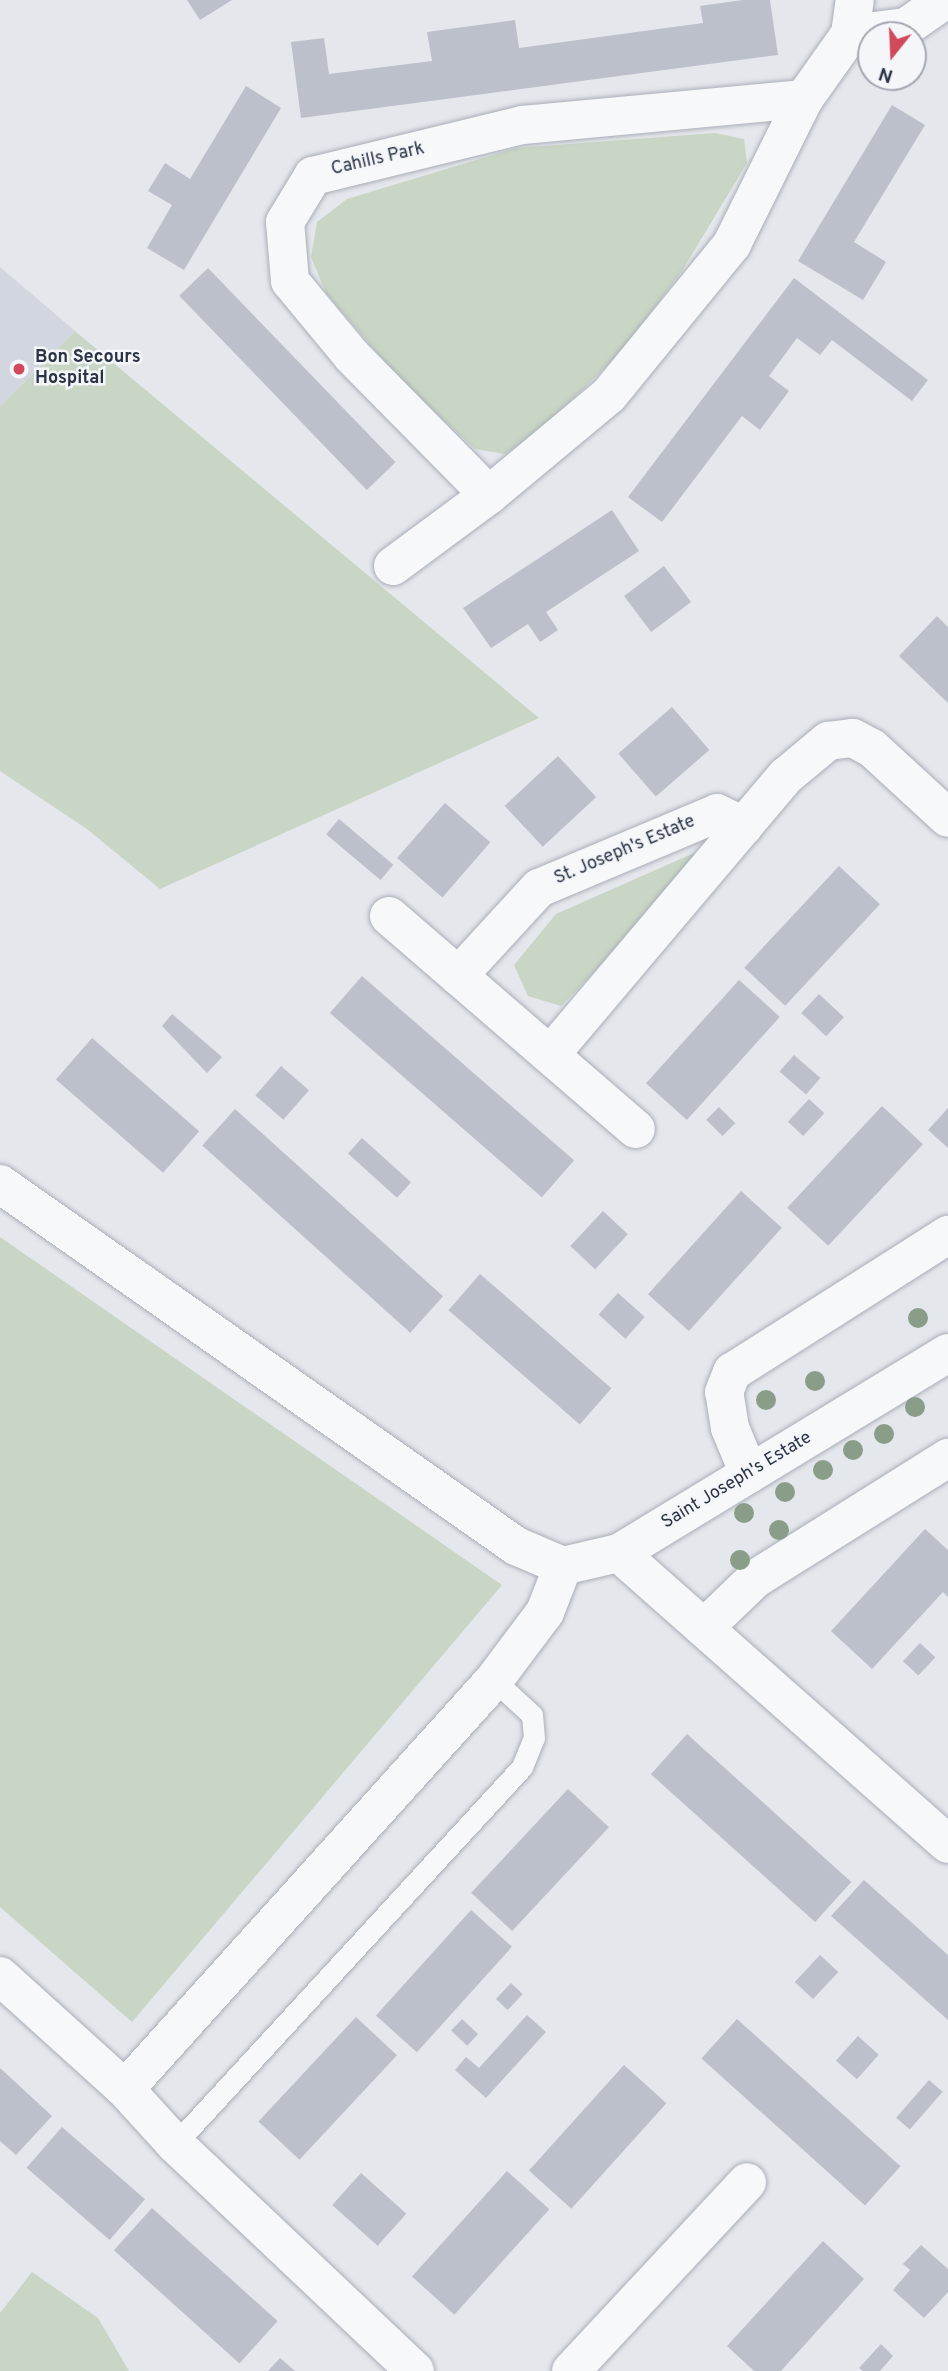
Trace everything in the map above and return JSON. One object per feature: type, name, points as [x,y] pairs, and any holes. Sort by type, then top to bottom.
[{"type":"street","points":[[393,566],[489,495],[609,395],[723,255],[804,99],[852,17],[906,27],[945,0]]},
{"type":"street","name":"Cahills Park","points":[[489,495],[352,356],[290,281],[285,222],[313,176],[523,125],[804,99]]},
{"type":"street","points":[[551,1055],[786,776],[828,741],[853,738],[872,748],[948,818]]},
{"type":"street","name":"St. Joseph's Estate","points":[[458,976],[539,888],[717,813],[744,826]]},
{"type":"street","points":[[389,916],[636,1129]]},
{"type":"street","points":[[0,1184],[516,1546],[563,1566],[545,1612],[494,1680],[125,2089]]},
{"type":"street","points":[[749,1474],[730,1428],[724,1392],[732,1372],[948,1235]]},
{"type":"street","name":"Saint Joseph's Estate","points":[[563,1566],[619,1553],[948,1353]]},
{"type":"street","points":[[704,1628],[755,1579],[948,1458]]},
{"type":"street","points":[[619,1553],[948,1844]]},
{"type":"street","points":[[0,1976],[125,2089],[175,2144],[415,2371]]},
{"type":"street","points":[[571,2371],[747,2182]]},
{"type":"lane","points":[[175,2144],[522,1768],[534,1738],[532,1715],[494,1680]]},
{"type":"shaded area","name":"Bon Secours Hospital","points":[[0,267],[75,331],[0,407]]},
{"type":"green space","points":[[715,133],[744,139],[747,163],[682,271],[622,351],[543,428],[505,454],[475,449],[402,382],[326,293],[311,257],[317,222],[347,199],[516,148]]},
{"type":"green space","points":[[75,331],[539,718],[160,889],[87,829],[0,771],[0,407]]},
{"type":"green space","points":[[694,853],[695,868],[561,1006],[528,996],[514,965],[556,914]]},
{"type":"green space","points":[[0,1237],[502,1585],[132,2022],[0,1907]]},
{"type":"green space","points":[[32,2272],[98,2318],[129,2371],[0,2371],[0,2313]]},
{"type":"building","points":[[187,0],[232,0],[200,20]]},
{"type":"building","points":[[743,0],[770,0],[778,55],[301,118],[291,42],[324,38],[329,74],[432,61],[427,32],[515,20],[519,48],[703,23],[700,6]]},
{"type":"building","points":[[246,86],[281,108],[184,270],[147,248],[172,205],[148,191],[165,163],[190,179]]},
{"type":"building","points":[[892,105],[925,125],[854,242],[886,262],[863,300],[798,261]]},
{"type":"building","points":[[208,268],[396,462],[367,490],[179,296]]},
{"type":"building","points":[[794,278],[928,380],[912,401],[832,340],[820,355],[797,338],[769,376],[789,391],[760,430],[742,416],[662,522],[628,497]]},
{"type":"building","points":[[612,510],[639,551],[546,612],[558,630],[540,642],[528,624],[491,648],[463,608]]},
{"type":"building","points":[[664,566],[691,602],[651,632],[624,596]]},
{"type":"building","points":[[937,616],[948,627],[948,703],[899,656]]},
{"type":"building","points":[[672,707],[709,750],[656,797],[618,754]]},
{"type":"building","points":[[558,756],[596,797],[543,847],[505,806]]},
{"type":"building","points":[[445,803],[490,842],[442,897],[397,858]]},
{"type":"building","points":[[339,819],[393,865],[381,880],[326,834]]},
{"type":"building","points":[[839,866],[880,904],[785,1006],[744,968]]},
{"type":"building","points":[[362,976],[574,1160],[542,1197],[330,1013]]},
{"type":"building","points":[[739,980],[780,1017],[687,1120],[646,1083]]},
{"type":"building","points":[[819,994],[844,1017],[826,1036],[801,1013]]},
{"type":"building","points":[[172,1014],[222,1057],[207,1073],[162,1026]]},
{"type":"building","points":[[92,1038],[199,1131],[163,1173],[56,1080]]},
{"type":"building","points":[[794,1055],[820,1078],[806,1095],[780,1072]]},
{"type":"building","points":[[281,1066],[309,1090],[283,1120],[255,1095]]},
{"type":"building","points":[[809,1099],[824,1113],[803,1136],[788,1122]]},
{"type":"building","points":[[882,1106],[923,1144],[828,1246],[787,1208]]},
{"type":"building","points":[[719,1107],[735,1123],[723,1136],[706,1120]]},
{"type":"building","points":[[948,1108],[948,1148],[928,1130]]},
{"type":"building","points":[[235,1109],[443,1296],[410,1333],[202,1145]]},
{"type":"building","points":[[362,1138],[411,1182],[397,1198],[348,1154]]},
{"type":"building","points":[[741,1191],[782,1228],[689,1331],[648,1294]]},
{"type":"building","points":[[603,1211],[628,1234],[595,1269],[570,1246]]},
{"type":"building","points":[[480,1274],[611,1388],[580,1424],[449,1310]]},
{"type":"building","points":[[618,1293],[645,1317],[625,1339],[599,1315]]},
{"type":"building","points":[[925,1529],[948,1550],[948,1597],[943,1592],[872,1669],[831,1631]]},
{"type":"building","points":[[920,1643],[935,1657],[918,1676],[903,1661]]},
{"type":"building","points":[[687,1734],[851,1882],[815,1922],[651,1774]]},
{"type":"building","points":[[568,1789],[609,1827],[512,1931],[471,1893]]},
{"type":"building","points":[[864,1880],[948,1955],[948,2020],[831,1916]]},
{"type":"building","points":[[471,1910],[512,1947],[417,2052],[376,2016]]},
{"type":"building","points":[[820,1955],[838,1972],[813,1999],[795,1982]]},
{"type":"building","points":[[511,1983],[523,1994],[508,2010],[496,1999]]},
{"type":"building","points":[[527,2015],[546,2032],[486,2098],[455,2070],[466,2057],[479,2068]]},
{"type":"building","points":[[356,2017],[397,2055],[299,2160],[258,2122]]},
{"type":"building","points":[[462,2019],[478,2034],[467,2046],[451,2031]]},
{"type":"building","points":[[737,2019],[900,2166],[865,2206],[702,2058]]},
{"type":"building","points":[[858,2036],[879,2055],[857,2079],[836,2061]]},
{"type":"building","points":[[624,2065],[666,2103],[571,2209],[529,2171]]},
{"type":"building","points":[[0,2068],[52,2116],[16,2155],[0,2141]]},
{"type":"building","points":[[929,2080],[943,2092],[910,2130],[896,2118]]},
{"type":"building","points":[[62,2127],[145,2199],[110,2240],[27,2168]]},
{"type":"building","points":[[507,2171],[549,2209],[454,2315],[412,2277]]},
{"type":"building","points":[[361,2173],[406,2214],[378,2246],[332,2205]]},
{"type":"building","points":[[152,2208],[278,2321],[239,2363],[114,2250]]},
{"type":"building","points":[[823,2241],[864,2279],[781,2371],[754,2371],[727,2346]]},
{"type":"building","points":[[921,2245],[948,2269],[948,2292],[924,2318],[893,2290],[910,2270],[903,2264]]},
{"type":"building","points":[[881,2344],[893,2356],[880,2371],[863,2371],[859,2368]]},
{"type":"building","points":[[280,2358],[295,2371],[268,2371]]},
{"type":"place","name":"Bon Secours Hospital","points":[[19,369]]}]
